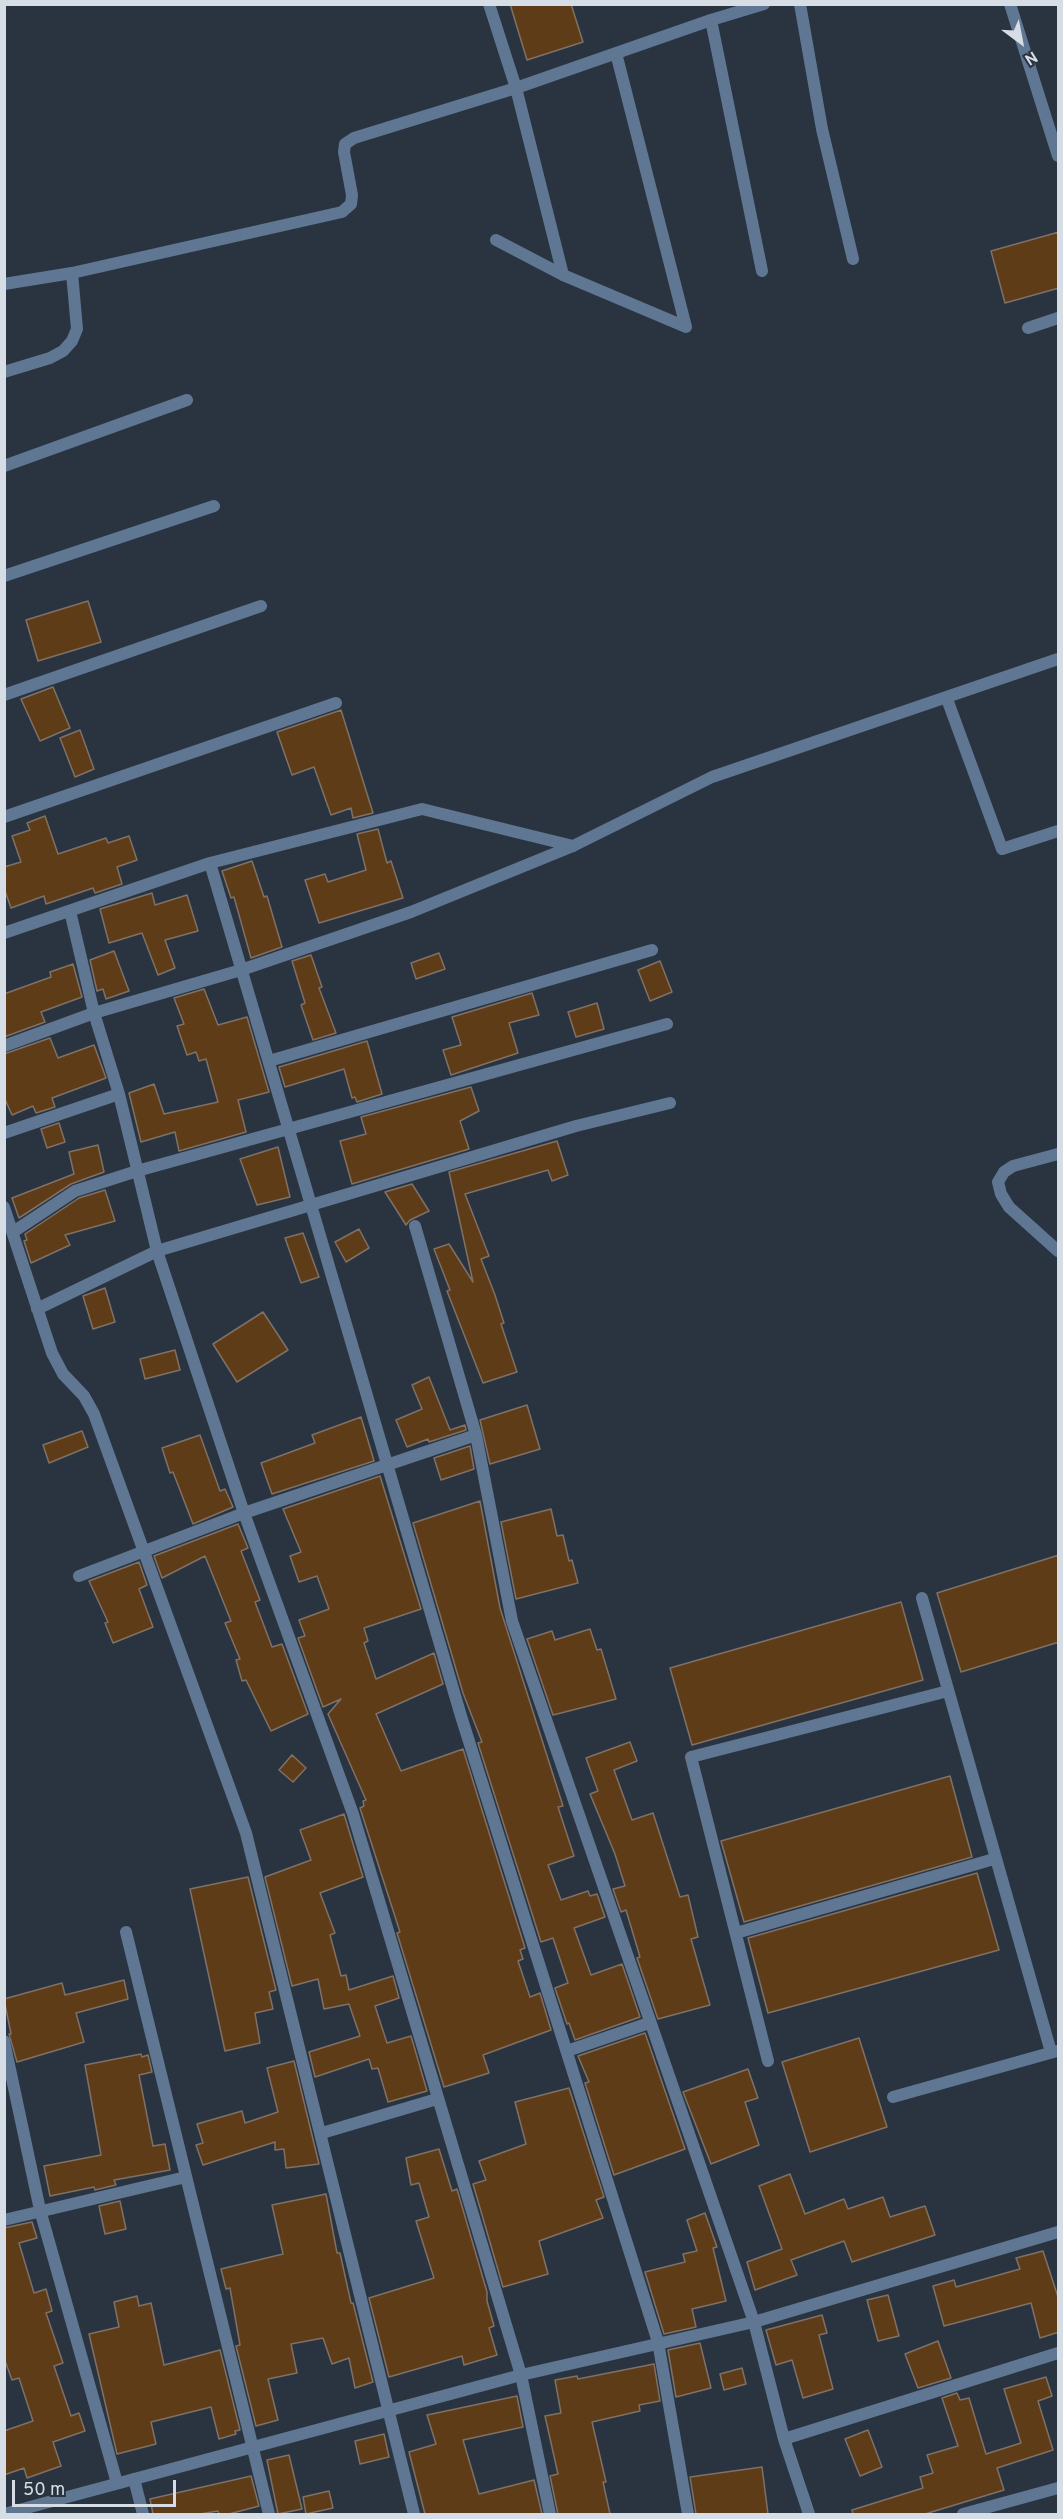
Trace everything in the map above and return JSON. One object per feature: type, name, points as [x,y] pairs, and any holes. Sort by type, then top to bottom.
[{"type":"street","points":[[489,4],[516,88],[562,275]]},
{"type":"street","points":[[4,284],[72,273],[342,212],[351,204],[352,195],[344,152],[345,144],[354,138],[516,88],[616,52],[764,4]]},
{"type":"street","points":[[800,4],[822,129],[853,259]]},
{"type":"street","points":[[1010,4],[1059,156]]},
{"type":"street","points":[[711,20],[762,271]]},
{"type":"street","points":[[496,240],[562,275],[686,327],[616,52]]},
{"type":"street","points":[[4,372],[50,358],[63,351],[72,341],[77,329],[72,273]]},
{"type":"street","points":[[1028,328],[1059,318]]},
{"type":"street","points":[[4,466],[187,400]]},
{"type":"street","points":[[4,576],[214,506]]},
{"type":"street","points":[[4,694],[261,606]]},
{"type":"street","points":[[4,1046],[94,1013],[241,970],[411,912],[573,846],[712,777],[947,699],[1059,659]]},
{"type":"street","points":[[947,699],[1002,849],[1059,831]]},
{"type":"street","points":[[4,817],[336,703]]},
{"type":"street","points":[[4,933],[210,863],[422,809],[573,846]]},
{"type":"street","points":[[210,863],[461,1716],[658,2342],[688,2514]]},
{"type":"street","points":[[70,911],[94,1013],[118,1094],[157,1251],[244,1513],[353,1814],[521,2375],[550,2514]]},
{"type":"street","points":[[269,1061],[652,950]]},
{"type":"street","points":[[13,1232],[75,1191],[137,1171],[667,1024]]},
{"type":"street","points":[[4,1133],[118,1094]]},
{"type":"street","points":[[37,1309],[157,1251],[576,1126],[670,1103]]},
{"type":"street","points":[[1059,1154],[1013,1166],[1004,1172],[998,1182],[1001,1194],[1009,1207],[1059,1251]]},
{"type":"street","points":[[4,1207],[56,1364],[89,1404],[246,1833],[322,2133],[414,2514]]},
{"type":"street","points":[[416,1226],[476,1435],[512,1621],[754,2322],[784,2439],[809,2514]]},
{"type":"street","points":[[79,1576],[244,1513],[476,1435]]},
{"type":"street","points":[[893,2097],[1055,2051],[994,1858],[921,1598]]},
{"type":"street","points":[[768,2061],[691,1757],[948,1691]]},
{"type":"street","points":[[736,1933],[994,1858]]},
{"type":"street","points":[[126,1932],[269,2514]]},
{"type":"street","points":[[567,2051],[650,2023]]},
{"type":"street","points":[[4,2041],[40,2210],[117,2483]]},
{"type":"street","points":[[322,2133],[437,2099]]},
{"type":"street","points":[[4,2220],[186,2176]]},
{"type":"street","points":[[4,2514],[521,2375],[754,2322],[1059,2232]]},
{"type":"street","points":[[784,2439],[1059,2353]]},
{"type":"street","points":[[134,2479],[143,2514]]},
{"type":"street","points":[[963,2514],[1059,2488]]},
{"type":"building","points":[[510,4],[571,4],[583,42],[527,60]]},
{"type":"building","points":[[1059,232],[1059,288],[1005,303],[991,251]]},
{"type":"building","points":[[88,601],[101,642],[38,661],[26,620]]},
{"type":"building","points":[[53,687],[70,728],[40,741],[21,699]]},
{"type":"building","points":[[341,710],[373,813],[353,818],[351,808],[331,815],[314,767],[292,775],[277,732]]},
{"type":"building","points":[[80,730],[94,769],[75,777],[60,738]]},
{"type":"building","points":[[45,816],[58,854],[106,838],[108,843],[129,836],[137,860],[117,867],[122,884],[95,893],[93,888],[46,904],[44,896],[11,908],[4,888],[4,867],[21,862],[12,836],[30,830],[27,823]]},
{"type":"building","points":[[378,829],[387,863],[391,861],[403,898],[319,923],[305,880],[325,874],[328,882],[366,870],[357,834]]},
{"type":"building","points":[[252,861],[264,897],[267,896],[282,947],[251,958],[234,897],[231,898],[222,871]]},
{"type":"building","points":[[152,893],[155,905],[187,895],[198,931],[165,940],[175,968],[158,975],[142,933],[109,943],[100,909]]},
{"type":"building","points":[[114,951],[129,991],[106,999],[103,989],[97,991],[90,960]]},
{"type":"building","points":[[439,953],[445,969],[416,979],[411,963]]},
{"type":"building","points":[[311,955],[322,987],[319,988],[336,1033],[313,1040],[301,1005],[305,1003],[292,961]]},
{"type":"building","points":[[660,961],[672,992],[650,1001],[638,970]]},
{"type":"building","points":[[73,964],[82,997],[41,1012],[45,1022],[4,1037],[4,994],[51,977],[50,972]]},
{"type":"building","points":[[204,989],[218,1025],[247,1017],[269,1092],[238,1100],[246,1132],[179,1151],[175,1132],[141,1142],[129,1093],[154,1084],[164,1114],[218,1102],[206,1059],[199,1061],[196,1052],[187,1055],[177,1026],[184,1024],[174,998]]},
{"type":"building","points":[[532,993],[539,1015],[509,1023],[518,1053],[451,1075],[443,1050],[461,1045],[452,1017]]},
{"type":"building","points":[[597,1003],[604,1029],[576,1037],[568,1012]]},
{"type":"building","points":[[50,1038],[58,1058],[94,1045],[106,1078],[52,1098],[55,1107],[36,1113],[33,1106],[12,1115],[4,1097],[4,1054]]},
{"type":"building","points":[[367,1041],[382,1094],[357,1102],[355,1097],[352,1098],[344,1069],[285,1087],[279,1067]]},
{"type":"building","points":[[471,1087],[479,1111],[460,1121],[469,1149],[352,1184],[340,1141],[366,1134],[361,1117]]},
{"type":"building","points":[[59,1123],[65,1142],[47,1148],[41,1129]]},
{"type":"building","points":[[557,1141],[568,1175],[552,1181],[548,1170],[465,1194],[489,1256],[481,1259],[504,1323],[501,1324],[517,1372],[483,1383],[447,1291],[450,1290],[434,1249],[449,1244],[473,1282],[449,1172]]},
{"type":"building","points":[[98,1145],[104,1172],[71,1184],[19,1218],[12,1198],[74,1174],[69,1152]]},
{"type":"building","points":[[278,1147],[290,1197],[257,1205],[240,1159]]},
{"type":"building","points":[[412,1184],[429,1211],[410,1220],[406,1225],[385,1192]]},
{"type":"building","points":[[105,1190],[115,1221],[65,1235],[70,1245],[31,1263],[24,1241],[27,1240],[25,1234],[79,1198]]},
{"type":"building","points":[[359,1229],[369,1248],[346,1262],[335,1242]]},
{"type":"building","points":[[303,1233],[319,1277],[301,1283],[285,1238]]},
{"type":"building","points":[[105,1288],[115,1322],[93,1329],[83,1296]]},
{"type":"building","points":[[263,1312],[288,1350],[237,1382],[213,1344]]},
{"type":"building","points":[[175,1350],[180,1370],[145,1379],[140,1359]]},
{"type":"building","points":[[429,1377],[450,1430],[465,1425],[466,1430],[429,1442],[428,1439],[407,1447],[396,1420],[422,1409],[412,1385]]},
{"type":"building","points":[[527,1405],[540,1449],[490,1464],[480,1420]]},
{"type":"building","points":[[361,1417],[374,1461],[272,1494],[261,1463],[315,1443],[312,1435]]},
{"type":"building","points":[[82,1431],[88,1447],[49,1463],[43,1445]]},
{"type":"building","points":[[200,1435],[220,1491],[225,1489],[233,1507],[193,1524],[173,1472],[170,1473],[162,1448]]},
{"type":"building","points":[[470,1446],[474,1469],[441,1480],[434,1458]]},
{"type":"building","points":[[380,1476],[421,1609],[364,1628],[368,1641],[364,1643],[376,1679],[434,1653],[443,1684],[376,1714],[401,1771],[463,1749],[525,1948],[520,1950],[523,1959],[518,1961],[530,1997],[540,1993],[551,2030],[483,2055],[489,2073],[444,2087],[397,1933],[400,1932],[360,1808],[364,1806],[363,1801],[366,1800],[328,1714],[341,1699],[323,1707],[298,1638],[305,1636],[299,1620],[329,1609],[317,1576],[299,1582],[290,1556],[301,1552],[283,1509]]},
{"type":"building","points":[[480,1501],[500,1608],[563,1806],[558,1807],[574,1856],[548,1865],[561,1900],[588,1891],[590,1896],[597,1894],[605,1917],[574,1928],[591,1975],[622,1964],[640,2017],[575,2040],[555,1988],[568,1983],[553,1938],[541,1942],[478,1743],[482,1742],[463,1693],[413,1523]]},
{"type":"building","points":[[551,1509],[557,1536],[563,1535],[569,1561],[572,1560],[578,1583],[516,1599],[501,1522]]},
{"type":"building","points":[[238,1524],[248,1548],[241,1551],[260,1600],[255,1602],[272,1647],[282,1644],[308,1714],[271,1731],[246,1680],[242,1681],[236,1660],[240,1659],[225,1623],[231,1621],[205,1556],[162,1578],[154,1556]]},
{"type":"building","points":[[1059,1555],[1059,1642],[961,1672],[937,1593]]},
{"type":"building","points":[[139,1562],[147,1585],[139,1589],[153,1627],[113,1643],[105,1623],[108,1622],[89,1581]]},
{"type":"building","points":[[901,1602],[923,1680],[692,1745],[670,1668]]},
{"type":"building","points":[[590,1629],[597,1650],[601,1649],[616,1699],[553,1715],[527,1639],[552,1631],[555,1640]]},
{"type":"building","points":[[630,1742],[637,1761],[614,1770],[632,1820],[653,1813],[680,1897],[688,1895],[698,1937],[691,1939],[710,2005],[658,2019],[637,1958],[640,1957],[626,1910],[621,1912],[613,1889],[625,1886],[615,1854],[590,1794],[598,1791],[586,1758]]},
{"type":"building","points":[[292,1755],[306,1768],[293,1782],[279,1770]]},
{"type":"building","points":[[950,1776],[972,1857],[744,1922],[721,1841]]},
{"type":"building","points":[[344,1814],[363,1877],[320,1893],[335,1933],[330,1935],[341,1976],[346,1975],[349,1990],[393,1976],[399,1998],[375,2006],[387,2043],[411,2036],[427,2091],[388,2102],[378,2068],[372,2069],[369,2059],[315,2077],[309,2052],[360,2036],[349,2004],[324,2009],[318,1979],[292,1986],[265,1877],[311,1860],[300,1830]]},
{"type":"building","points":[[977,1873],[999,1950],[768,2013],[748,1938]]},
{"type":"building","points":[[248,1877],[276,1990],[269,1992],[273,2009],[255,2013],[260,2043],[225,2051],[190,1889]]},
{"type":"building","points":[[124,1980],[128,1999],[76,2013],[84,2042],[17,2062],[9,2034],[11,2034],[4,1999],[62,1983],[65,1995]]},
{"type":"building","points":[[645,2033],[685,2149],[614,2175],[585,2083],[589,2082],[578,2056]]},
{"type":"building","points":[[859,2038],[887,2127],[810,2152],[782,2062]]},
{"type":"building","points":[[141,2054],[142,2057],[148,2055],[152,2072],[139,2075],[153,2146],[165,2144],[170,2170],[114,2180],[116,2185],[95,2190],[94,2187],[50,2196],[44,2166],[101,2155],[85,2065]]},
{"type":"building","points":[[294,2061],[319,2164],[286,2168],[284,2149],[275,2150],[275,2142],[203,2165],[196,2145],[203,2143],[197,2124],[242,2111],[245,2123],[278,2112],[267,2068]]},
{"type":"building","points":[[748,2069],[758,2098],[745,2102],[759,2145],[711,2164],[683,2092]]},
{"type":"building","points":[[569,2088],[604,2197],[596,2200],[603,2218],[539,2241],[548,2274],[503,2287],[473,2184],[486,2180],[479,2161],[526,2144],[515,2102]]},
{"type":"building","points":[[439,2149],[452,2191],[457,2189],[487,2292],[487,2301],[494,2326],[489,2328],[497,2355],[464,2365],[462,2356],[389,2377],[369,2298],[434,2278],[416,2221],[429,2217],[419,2183],[411,2185],[406,2158]]},
{"type":"building","points":[[790,2174],[805,2214],[844,2199],[848,2209],[883,2197],[890,2217],[925,2206],[935,2235],[852,2262],[844,2241],[791,2260],[797,2275],[755,2290],[747,2262],[782,2249],[759,2186]]},
{"type":"building","points":[[326,2194],[337,2253],[340,2253],[373,2382],[355,2388],[349,2358],[332,2364],[323,2338],[291,2344],[297,2373],[268,2379],[278,2420],[256,2426],[236,2346],[240,2345],[230,2288],[226,2289],[221,2269],[283,2254],[272,2205]]},
{"type":"building","points":[[120,2201],[126,2229],[105,2234],[99,2206]]},
{"type":"building","points":[[705,2213],[717,2247],[713,2248],[726,2301],[692,2309],[696,2327],[664,2334],[645,2272],[685,2262],[683,2254],[697,2251],[687,2220]]},
{"type":"building","points":[[32,2222],[37,2238],[19,2243],[34,2293],[46,2289],[52,2311],[46,2313],[63,2363],[54,2366],[71,2416],[79,2413],[85,2431],[53,2442],[61,2466],[27,2478],[24,2468],[4,2475],[4,2431],[33,2421],[19,2378],[12,2380],[4,2358],[4,2228]]},
{"type":"building","points":[[1043,2251],[1059,2300],[1059,2332],[1040,2338],[1031,2303],[944,2326],[933,2286],[954,2280],[956,2287],[1020,2269],[1016,2258]]},
{"type":"building","points":[[888,2295],[899,2336],[878,2341],[867,2300]]},
{"type":"building","points":[[137,2296],[139,2306],[151,2303],[164,2365],[220,2350],[240,2430],[235,2431],[236,2434],[219,2439],[211,2407],[151,2422],[156,2444],[117,2454],[89,2334],[119,2327],[114,2302]]},
{"type":"building","points":[[822,2315],[827,2333],[819,2335],[833,2389],[803,2398],[792,2360],[776,2365],[766,2330]]},
{"type":"building","points":[[938,2341],[951,2378],[918,2388],[905,2354]]},
{"type":"building","points":[[700,2343],[711,2388],[676,2397],[668,2350]]},
{"type":"building","points":[[654,2364],[660,2401],[639,2405],[640,2411],[592,2422],[606,2482],[603,2482],[610,2514],[558,2514],[550,2476],[558,2474],[545,2416],[561,2413],[555,2380],[577,2376],[578,2379]]},
{"type":"building","points":[[742,2368],[746,2384],[724,2390],[720,2374]]},
{"type":"building","points":[[1046,2377],[1052,2396],[1038,2401],[1053,2450],[997,2468],[1004,2490],[925,2514],[853,2514],[852,2510],[923,2488],[920,2477],[933,2473],[927,2455],[958,2446],[942,2398],[957,2393],[960,2400],[969,2398],[986,2454],[1021,2443],[1004,2389]]},
{"type":"building","points":[[517,2396],[523,2427],[463,2440],[479,2494],[534,2480],[542,2514],[425,2514],[409,2452],[436,2444],[427,2415]]},
{"type":"building","points":[[868,2430],[882,2467],[860,2476],[845,2439]]},
{"type":"building","points":[[384,2434],[389,2457],[360,2464],[355,2441]]},
{"type":"building","points":[[289,2455],[302,2509],[278,2514],[267,2460]]},
{"type":"building","points":[[762,2467],[768,2514],[696,2514],[690,2477]]},
{"type":"building","points":[[251,2476],[259,2506],[229,2514],[219,2514],[218,2511],[200,2514],[153,2514],[150,2499]]},
{"type":"building","points":[[329,2491],[333,2508],[306,2514],[303,2497]]}]
